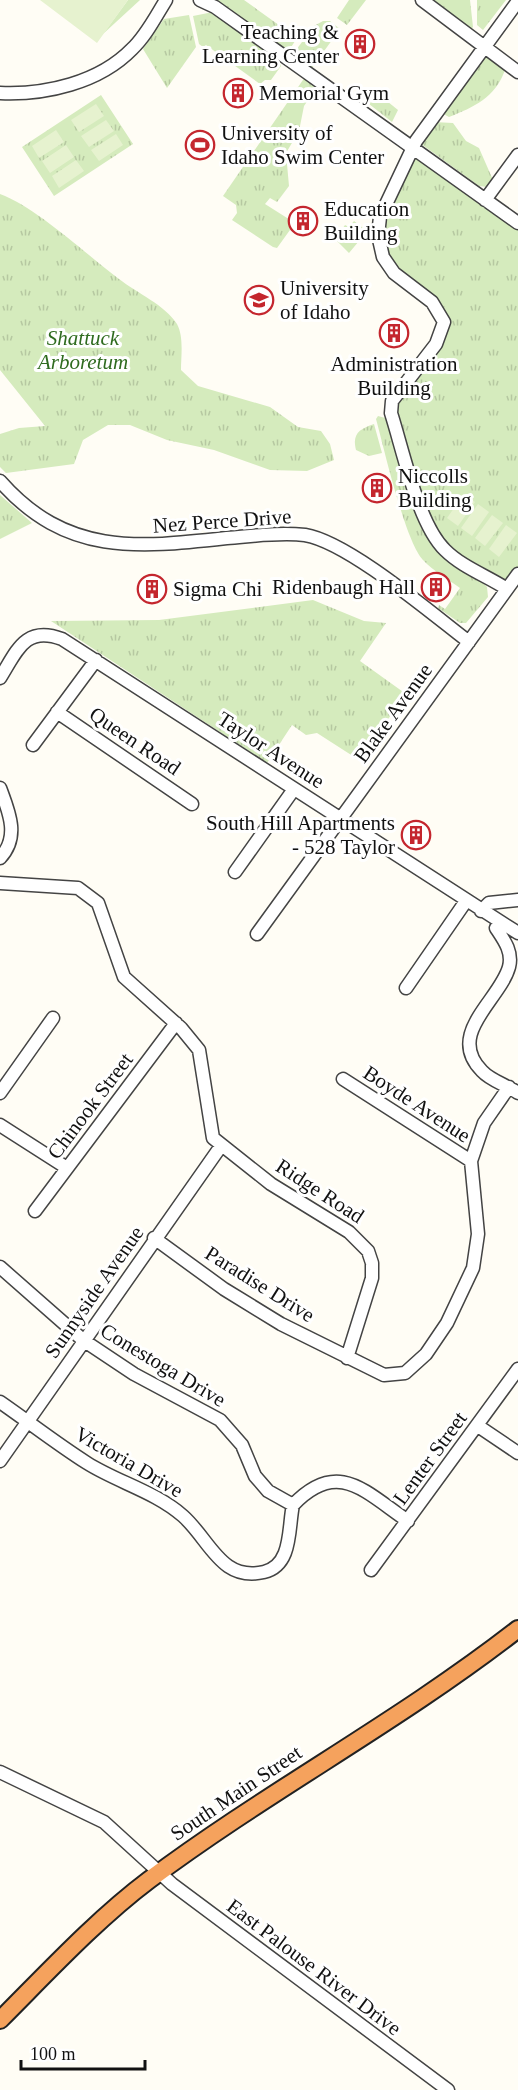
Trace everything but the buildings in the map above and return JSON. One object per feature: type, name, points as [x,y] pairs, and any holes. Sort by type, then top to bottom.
[{"type":"highway","name":"South Main Street","points":[[4,2016],[84,1938],[158,1874],[234,1820],[411,1707],[518,1629]]},
{"type":"street","points":[[0,93],[29,93],[61,88],[102,71],[132,50],[166,0]]},
{"type":"street","points":[[200,0],[518,223]]},
{"type":"street","points":[[422,0],[518,72]]},
{"type":"street","points":[[507,589],[457,560],[432,534],[422,513],[392,413],[392,401],[436,344],[444,322],[432,302],[394,273],[383,257],[379,245],[380,216],[417,141],[483,46],[518,1]]},
{"type":"street","points":[[485,200],[518,155]]},
{"type":"street","name":"Nez Perce Drive","points":[[0,481],[35,513],[73,533],[96,540],[151,546],[273,534],[305,536],[327,541],[378,574],[469,642]]},
{"type":"street","name":"Blake Avenue","points":[[257,934],[518,574]]},
{"type":"street","name":"Taylor Avenue","points":[[0,678],[23,644],[35,635],[51,635],[62,639],[518,933]]},
{"type":"street","points":[[33,745],[96,660]]},
{"type":"street","name":"Queen Road","points":[[57,712],[192,804]]},
{"type":"street","points":[[0,788],[12,827],[11,837],[0,858]]},
{"type":"street","points":[[235,873],[294,789]]},
{"type":"street","name":"Ridge Road","points":[[0,883],[78,888],[92,896],[103,911],[124,977],[176,1023],[199,1050],[210,1132],[221,1146],[271,1184],[349,1232],[368,1251],[372,1263],[372,1278],[347,1358]]},
{"type":"street","points":[[481,911],[489,903],[518,900]]},
{"type":"street","points":[[406,988],[466,901]]},
{"type":"street","name":"Taylor Avenue","points":[[481,911],[496,928],[518,944]]},
{"type":"street","points":[[496,928],[507,945],[509,966],[478,1017],[470,1039],[476,1063],[482,1071],[514,1090]]},
{"type":"street","points":[[514,1090],[483,1060],[478,1046],[479,1030],[518,969]]},
{"type":"street","points":[[0,1093],[53,1018]]},
{"type":"street","name":"Chinook Street","points":[[35,1211],[176,1023]]},
{"type":"street","name":"Boyde Avenue","points":[[343,1079],[471,1161]]},
{"type":"street","points":[[347,1358],[384,1375],[405,1373],[426,1354],[447,1323],[467,1284],[477,1253],[477,1209],[471,1161],[484,1123],[514,1090]]},
{"type":"street","points":[[0,1125],[67,1168]]},
{"type":"street","name":"Sunnyside Avenue","points":[[0,1461],[154,1238],[221,1146]]},
{"type":"street","name":"Paradise Drive","points":[[154,1238],[224,1288],[281,1324],[347,1358]]},
{"type":"street","name":"Conestoga Drive","points":[[0,1267],[83,1340],[134,1374],[220,1420],[243,1445],[255,1476],[268,1491],[293,1505]]},
{"type":"street","name":"Lenter Street","points":[[371,1570],[518,1369]]},
{"type":"street","name":"Victoria Drive","points":[[0,1402],[87,1463],[160,1501],[183,1516],[223,1564],[239,1573],[267,1572],[279,1562],[287,1551],[293,1505]]},
{"type":"street","points":[[478,1426],[518,1453]]},
{"type":"street","points":[[293,1505],[319,1483],[340,1480],[356,1487],[408,1521]]},
{"type":"street","name":"East Palouse River Drive","points":[[0,1772],[104,1822],[158,1874],[448,2090]]},
{"type":"green space","points":[[40,0],[128,0],[97,43]]},
{"type":"green space","points":[[128,0],[140,0],[103,34]]},
{"type":"green space","points":[[211,0],[244,0],[297,38],[286,55]]},
{"type":"green space","points":[[349,0],[366,0],[347,25],[337,18]]},
{"type":"green space","points":[[427,0],[470,0],[473,27],[470,31]]},
{"type":"green space","points":[[477,0],[506,0],[483,30],[477,25]]},
{"type":"green space","points":[[213,12],[278,59],[281,66],[271,80],[265,80],[260,84],[206,45],[203,47],[199,44],[193,16]]},
{"type":"green space","points":[[189,15],[196,47],[167,88],[143,49],[164,19]]},
{"type":"green space","points":[[323,21],[330,21],[340,29],[309,72],[290,58],[314,26]]},
{"type":"green space","points":[[479,52],[505,70],[496,88],[475,105],[449,117],[438,111]]},
{"type":"green space","points":[[305,77],[318,86],[304,106],[299,131],[286,153],[289,186],[277,202],[270,198],[265,204],[295,223],[277,248],[232,220],[237,213],[236,205],[223,196]]},
{"type":"green space","points":[[372,89],[398,110],[392,122],[364,100]]},
{"type":"green space","points":[[101,95],[133,144],[54,196],[22,147]]},
{"type":"green space","points":[[96,104],[104,116],[79,132],[71,120]]},
{"type":"green space","points":[[106,120],[114,131],[89,147],[81,136]]},
{"type":"green space","points":[[434,122],[453,123],[466,141],[479,148],[493,180],[487,187],[479,186],[417,141]]},
{"type":"green space","points":[[56,130],[64,142],[39,158],[32,146]]},
{"type":"green space","points":[[116,134],[123,145],[99,161],[91,150]]},
{"type":"green space","points":[[66,145],[74,157],[50,173],[42,161]]},
{"type":"green space","points":[[414,149],[518,223],[518,574],[507,589],[432,534],[392,401],[436,344],[439,310],[394,273],[379,245],[389,194]]},
{"type":"green space","points":[[76,160],[84,171],[59,188],[52,176]]},
{"type":"green space","name":"Shattuck Arboretum","points":[[0,194],[14,200],[45,220],[119,279],[172,317],[181,335],[181,370],[198,386],[270,407],[298,427],[321,431],[330,444],[334,460],[307,471],[270,470],[214,450],[167,440],[130,425],[108,425],[83,440],[74,464],[6,473],[0,467],[0,434],[19,428],[45,426],[0,370]]},
{"type":"green space","points":[[354,221],[363,228],[364,235],[349,253],[335,239],[345,225],[349,227]]},
{"type":"green space","points":[[378,416],[389,419],[421,521],[487,587],[488,597],[466,623],[460,623],[438,608],[439,605],[445,609],[460,588],[427,564],[416,550],[402,515],[376,419]]},
{"type":"green space","points":[[374,424],[382,453],[369,456],[356,450],[355,440],[361,430]]},
{"type":"green space","points":[[464,494],[475,502],[458,526],[447,518]]},
{"type":"green space","points":[[0,495],[32,523],[0,539]]},
{"type":"green space","points":[[478,504],[489,512],[472,536],[461,528]]},
{"type":"green space","points":[[492,515],[503,523],[485,546],[475,538]]},
{"type":"green space","points":[[506,525],[517,533],[499,557],[489,549]]},
{"type":"green space","points":[[313,600],[364,621],[386,623],[360,661],[406,694],[359,760],[317,733],[306,735],[292,725],[267,763],[51,621],[159,620]]},
{"type":"place","name":"Teaching & Learning Center","points":[[360,44]]},
{"type":"place","name":"Memorial Gym","points":[[238,93]]},
{"type":"place","name":"University of Idaho Swim Center","points":[[200,145]]},
{"type":"place","name":"Education Building","points":[[303,221]]},
{"type":"place","name":"University of Idaho","points":[[259,300]]},
{"type":"place","name":"Administration Building","points":[[394,333]]},
{"type":"place","name":"Niccolls Building","points":[[377,488]]},
{"type":"place","name":"Ridenbaugh Hall","points":[[436,587]]},
{"type":"place","name":"Sigma Chi","points":[[152,589]]},
{"type":"place","name":"South Hill Apartments - 528 Taylor","points":[[416,835]]}]
